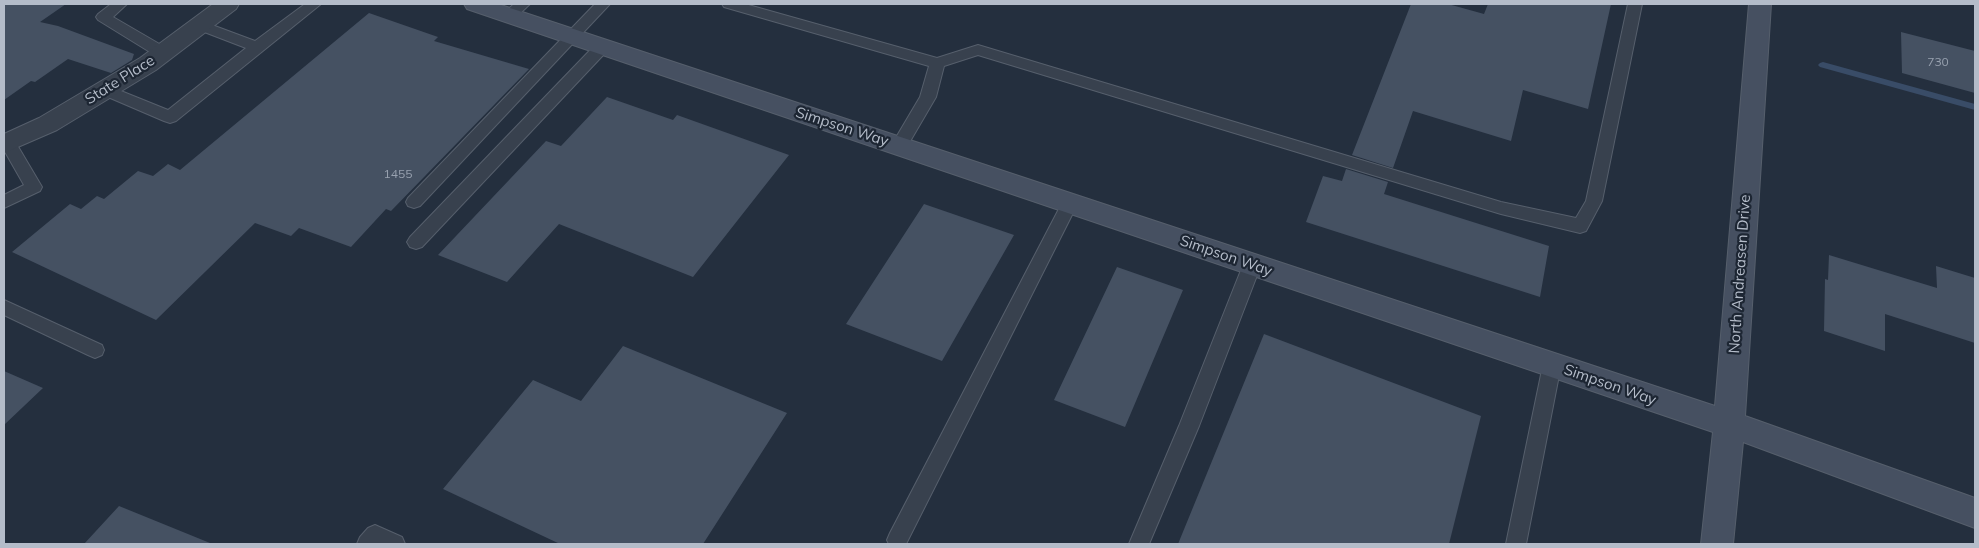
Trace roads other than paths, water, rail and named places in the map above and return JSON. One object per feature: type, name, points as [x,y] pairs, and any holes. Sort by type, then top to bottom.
[{"type":"street","name":"State Place","points":[[6,143],[48,124],[148,64],[228,4]]},
{"type":"street","name":"Simpson Way","points":[[475,4],[516,10],[602,47],[1729,424],[1975,514]]},
{"type":"street","name":"North Andreasen Drive","points":[[1717,544],[1729,424],[1760,4]]},
{"type":"lane","points":[[120,4],[103,17],[163,53]]},
{"type":"lane","points":[[106,90],[170,117],[314,4]]},
{"type":"lane","points":[[414,202],[603,4]]},
{"type":"lane","points":[[729,4],[937,63],[978,50],[1501,208],[1580,226],[1594,201],[1635,4]]},
{"type":"lane","points":[[199,25],[257,47]]},
{"type":"lane","points":[[416,242],[602,47]]},
{"type":"lane","points":[[898,146],[928,97],[937,63]]},
{"type":"lane","points":[[4,202],[34,187],[6,143]]},
{"type":"lane","points":[[897,540],[1070,203]]},
{"type":"lane","points":[[1139,544],[1189,426],[1252,264]]},
{"type":"lane","points":[[4,307],[95,350]]},
{"type":"lane","points":[[1516,544],[1552,365]]},
{"type":"lane","points":[[367,544],[375,535],[395,544]]},
{"type":"waterway","points":[[1823,65],[1975,107]]}]
